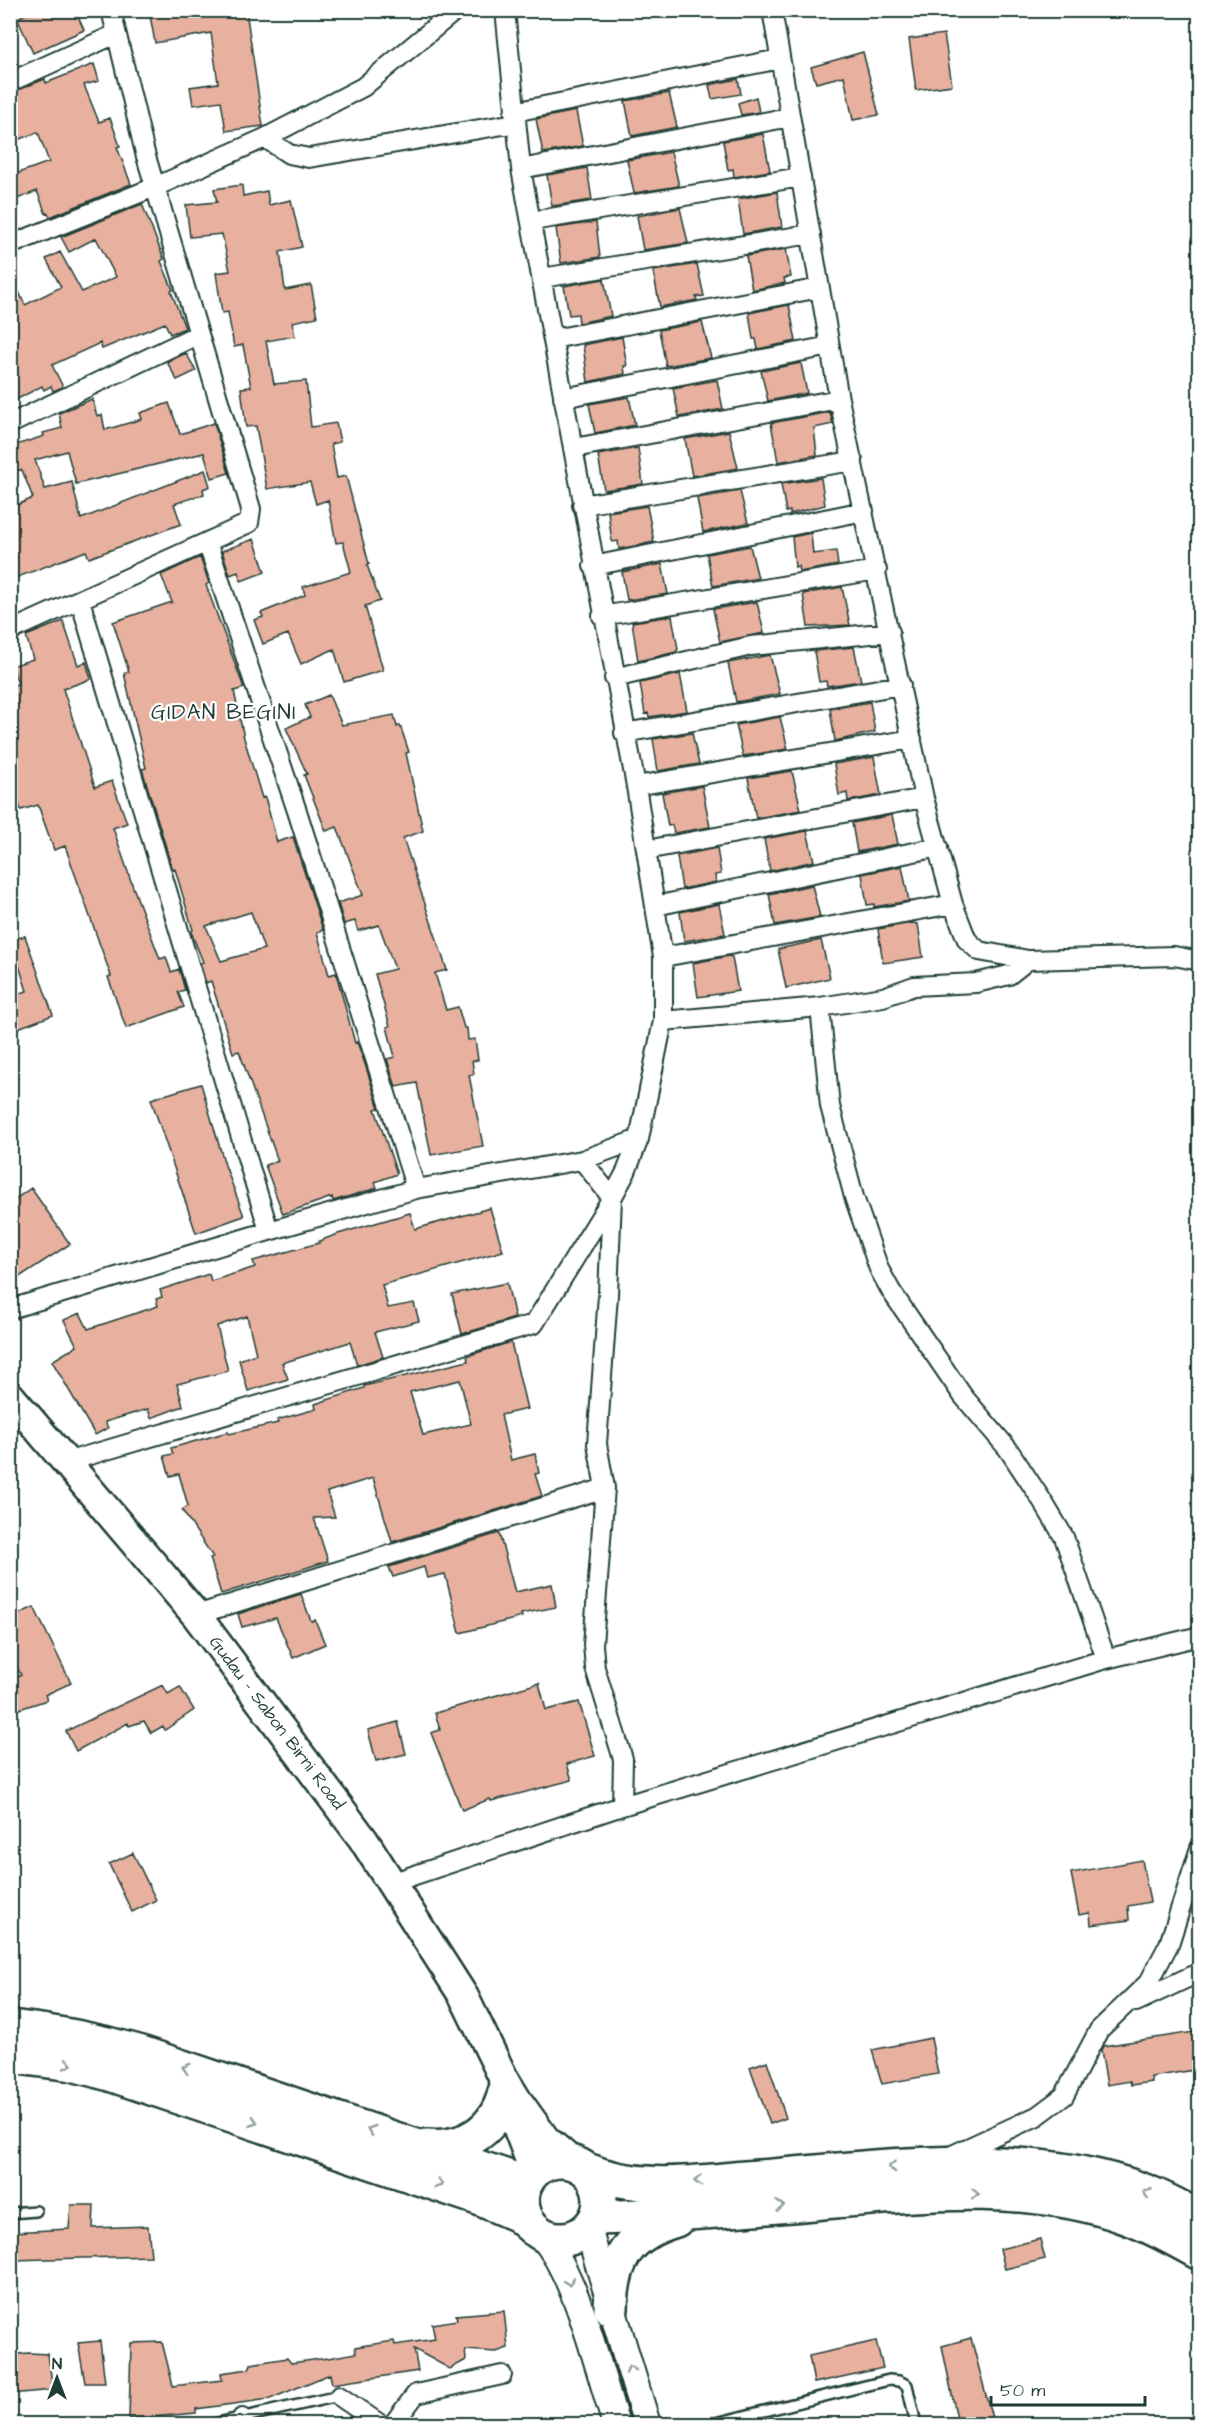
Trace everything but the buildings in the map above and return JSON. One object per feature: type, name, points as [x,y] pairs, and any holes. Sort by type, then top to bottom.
[{"type":"highway","points":[[10,2027],[96,2040],[415,2144],[529,2177]]},
{"type":"highway","points":[[10,2056],[72,2064],[110,2074],[481,2199],[518,2215],[537,2230],[560,2239],[573,2237],[592,2224],[708,2212],[902,2195],[999,2194],[1044,2198],[1126,2217],[1200,2253]]},
{"type":"highway","points":[[415,2144],[435,2147],[474,2138],[483,2132],[497,2114],[504,2085]]},
{"type":"highway","points":[[537,2230],[523,2210],[522,2196],[529,2177],[545,2164],[558,2160],[623,2182],[662,2184],[930,2165],[979,2164],[1066,2171],[1142,2190],[1200,2218]]},
{"type":"highway","points":[[580,2166],[595,2178],[600,2192],[601,2205],[592,2224]]},
{"type":"highway","points":[[611,2309],[611,2287],[618,2263],[633,2242],[660,2225],[708,2212]]},
{"type":"main road","name":"Gudau - Sabon Birni Road","points":[[10,1396],[196,1615],[363,1839],[464,1997],[504,2085]]},
{"type":"main road","points":[[504,2085],[545,2139],[580,2166]]},
{"type":"main road","points":[[504,2085],[529,2177]]},
{"type":"street","points":[[10,631],[249,523],[251,509],[155,187],[111,10]]},
{"type":"street","points":[[10,245],[155,187],[265,138],[363,87],[456,10]]},
{"type":"street","points":[[66,1462],[534,1324],[612,1198],[639,1139],[663,1021],[663,957],[636,786],[602,616],[574,448],[521,169],[505,10]]},
{"type":"street","points":[[772,10],[839,399],[924,798],[953,904],[967,940],[979,951],[1028,960],[1174,956],[1200,961]]},
{"type":"street","points":[[10,82],[116,34]]},
{"type":"street","points":[[265,138],[290,154],[309,159],[515,118],[780,59]]},
{"type":"street","points":[[521,169],[790,117]]},
{"type":"street","points":[[532,221],[801,177]]},
{"type":"street","points":[[542,278],[811,234]]},
{"type":"street","points":[[553,339],[820,288]]},
{"type":"street","points":[[10,424],[199,334]]},
{"type":"street","points":[[563,398],[830,346]]},
{"type":"street","points":[[574,448],[839,399]]},
{"type":"street","points":[[582,505],[853,461]]},
{"type":"street","points":[[593,566],[864,511]]},
{"type":"street","points":[[207,542],[298,814],[416,1189]]},
{"type":"street","points":[[602,616],[877,570]]},
{"type":"street","points":[[80,600],[269,1231]]},
{"type":"street","points":[[614,678],[751,646],[890,632]]},
{"type":"street","points":[[624,733],[901,685]]},
{"type":"street","points":[[636,786],[912,740]]},
{"type":"street","points":[[646,850],[924,798]]},
{"type":"street","points":[[655,906],[938,847]]},
{"type":"street","points":[[663,957],[953,904]]},
{"type":"street","points":[[663,1021],[820,1007],[883,997],[914,986],[976,982],[1009,975],[1028,960]]},
{"type":"street","points":[[820,1007],[830,1106],[854,1197],[879,1269],[891,1291],[963,1396],[1008,1449],[1064,1536],[1106,1659]]},
{"type":"street","points":[[10,1309],[416,1189],[582,1160],[639,1139]]},
{"type":"street","points":[[582,1160],[612,1198],[608,1295],[597,1444],[605,1488],[593,1645],[595,1668],[623,1760],[622,1806]]},
{"type":"street","points":[[196,1615],[605,1488]]},
{"type":"street","points":[[391,1883],[622,1806],[1106,1659],[1200,1636]]},
{"type":"street","points":[[930,2165],[1027,2121],[1064,2096],[1099,2030],[1149,1982],[1168,1944],[1200,1848]]},
{"type":"street","points":[[1121,2008],[1200,1972]]},
{"type":"street","points":[[592,2224],[611,2309],[647,2424]]},
{"type":"street","points":[[537,2230],[553,2247],[570,2285],[616,2424]]},
{"type":"street","points":[[393,2424],[416,2394],[502,2375]]},
{"type":"street","points":[[339,2396],[380,2424]]},
{"type":"lane","points":[[10,2213],[36,2211]]},
{"type":"lane","points":[[712,2424],[890,2380],[907,2385],[916,2424]]},
{"type":"lane","points":[[213,2424],[243,2421],[339,2396]]},
{"type":"district","name":"GIDAN BEGINI","points":[[224,712]]}]
